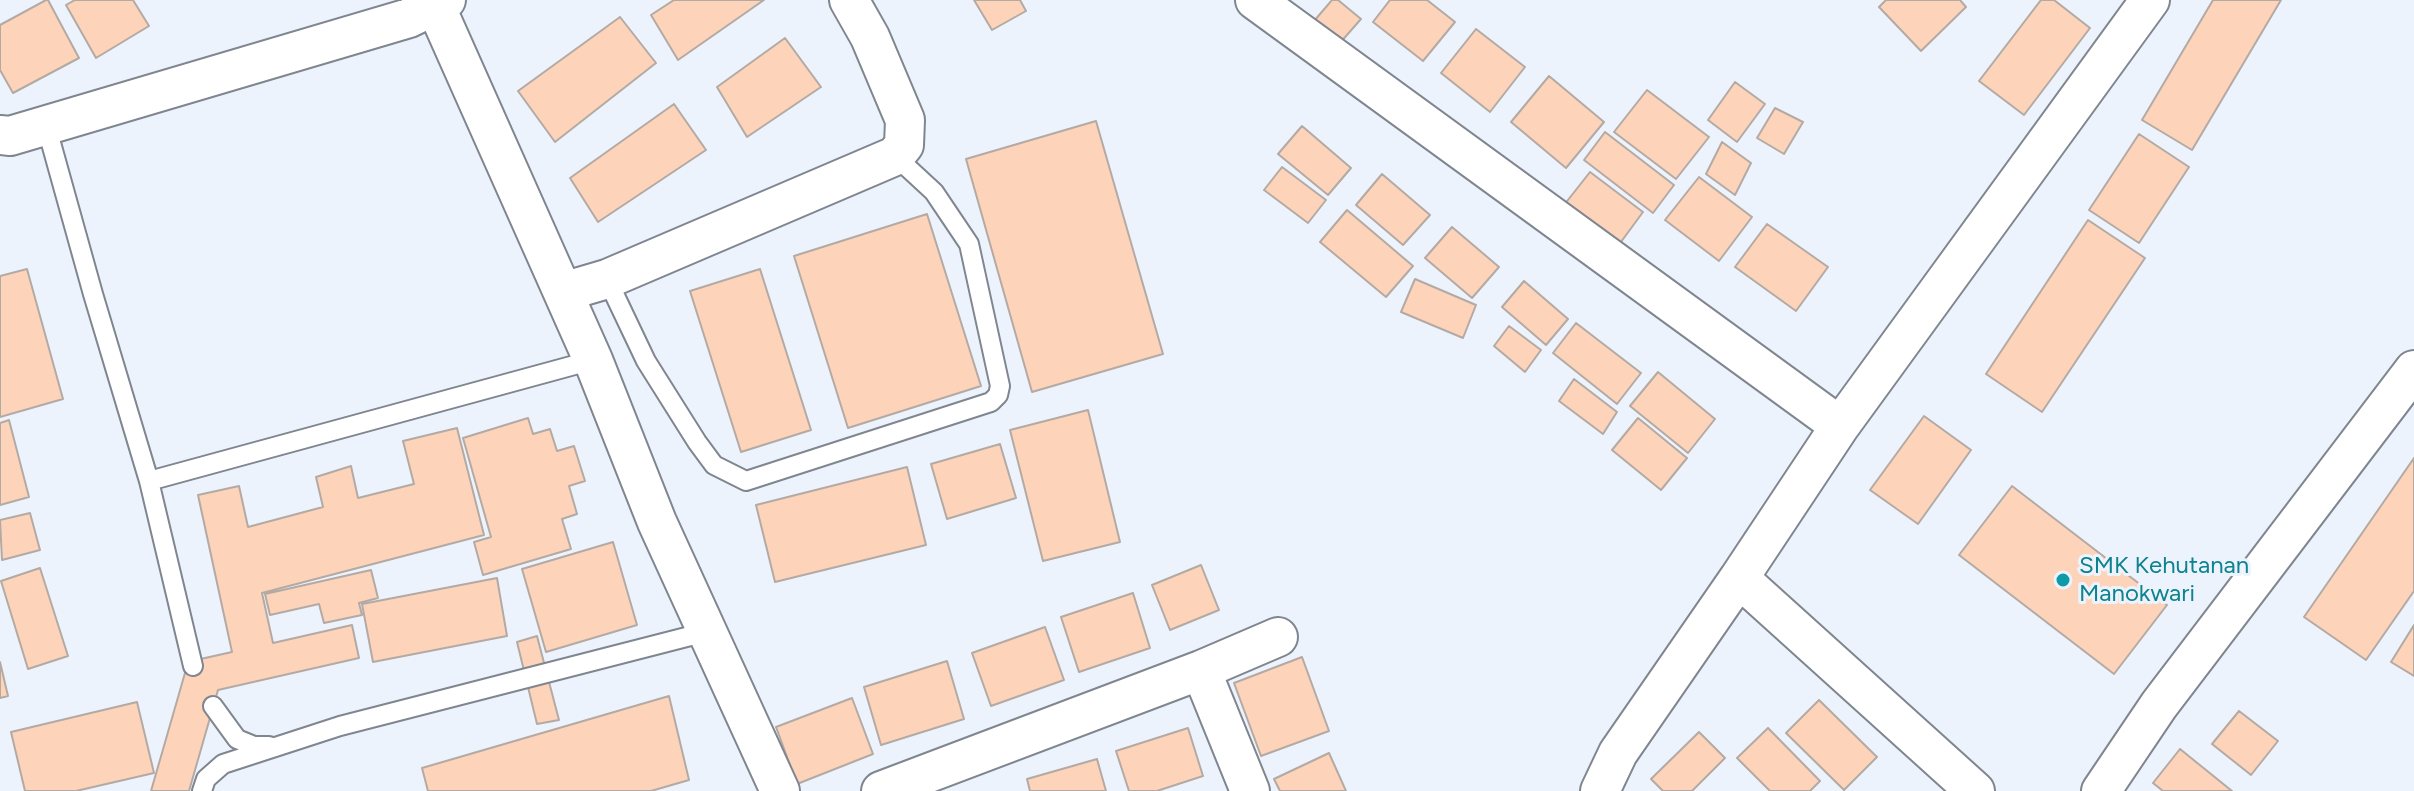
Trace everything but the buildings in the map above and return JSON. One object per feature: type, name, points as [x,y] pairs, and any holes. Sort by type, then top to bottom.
[{"type":"street","points":[[563,292],[607,279],[895,156],[904,145],[905,120],[870,37],[849,0]]},
{"type":"street","points":[[1255,0],[1840,426]]},
{"type":"street","points":[[1600,791],[1618,753],[1840,426],[2150,0]]},
{"type":"street","points":[[0,135],[10,136],[423,6],[563,292],[657,522],[780,791]]},
{"type":"street","points":[[2101,791],[2159,705],[2414,370]]},
{"type":"street","points":[[1739,578],[1975,791]]},
{"type":"street","points":[[881,791],[1201,670],[1278,637]]},
{"type":"street","points":[[1201,670],[1250,791]]},
{"type":"lane","points":[[46,125],[149,481],[193,666]]},
{"type":"lane","points":[[607,279],[646,361],[697,442],[714,465],[746,481],[991,402],[998,395],[1000,386],[969,244],[934,192],[895,156]]},
{"type":"lane","points":[[149,481],[593,360]]},
{"type":"lane","points":[[202,791],[206,779],[223,764],[340,726],[706,632]]},
{"type":"lane","points":[[213,706],[237,739],[254,746],[276,747]]},
{"type":"place","name":"SMK Kehutanan Manokwari","points":[[2063,580]]}]
